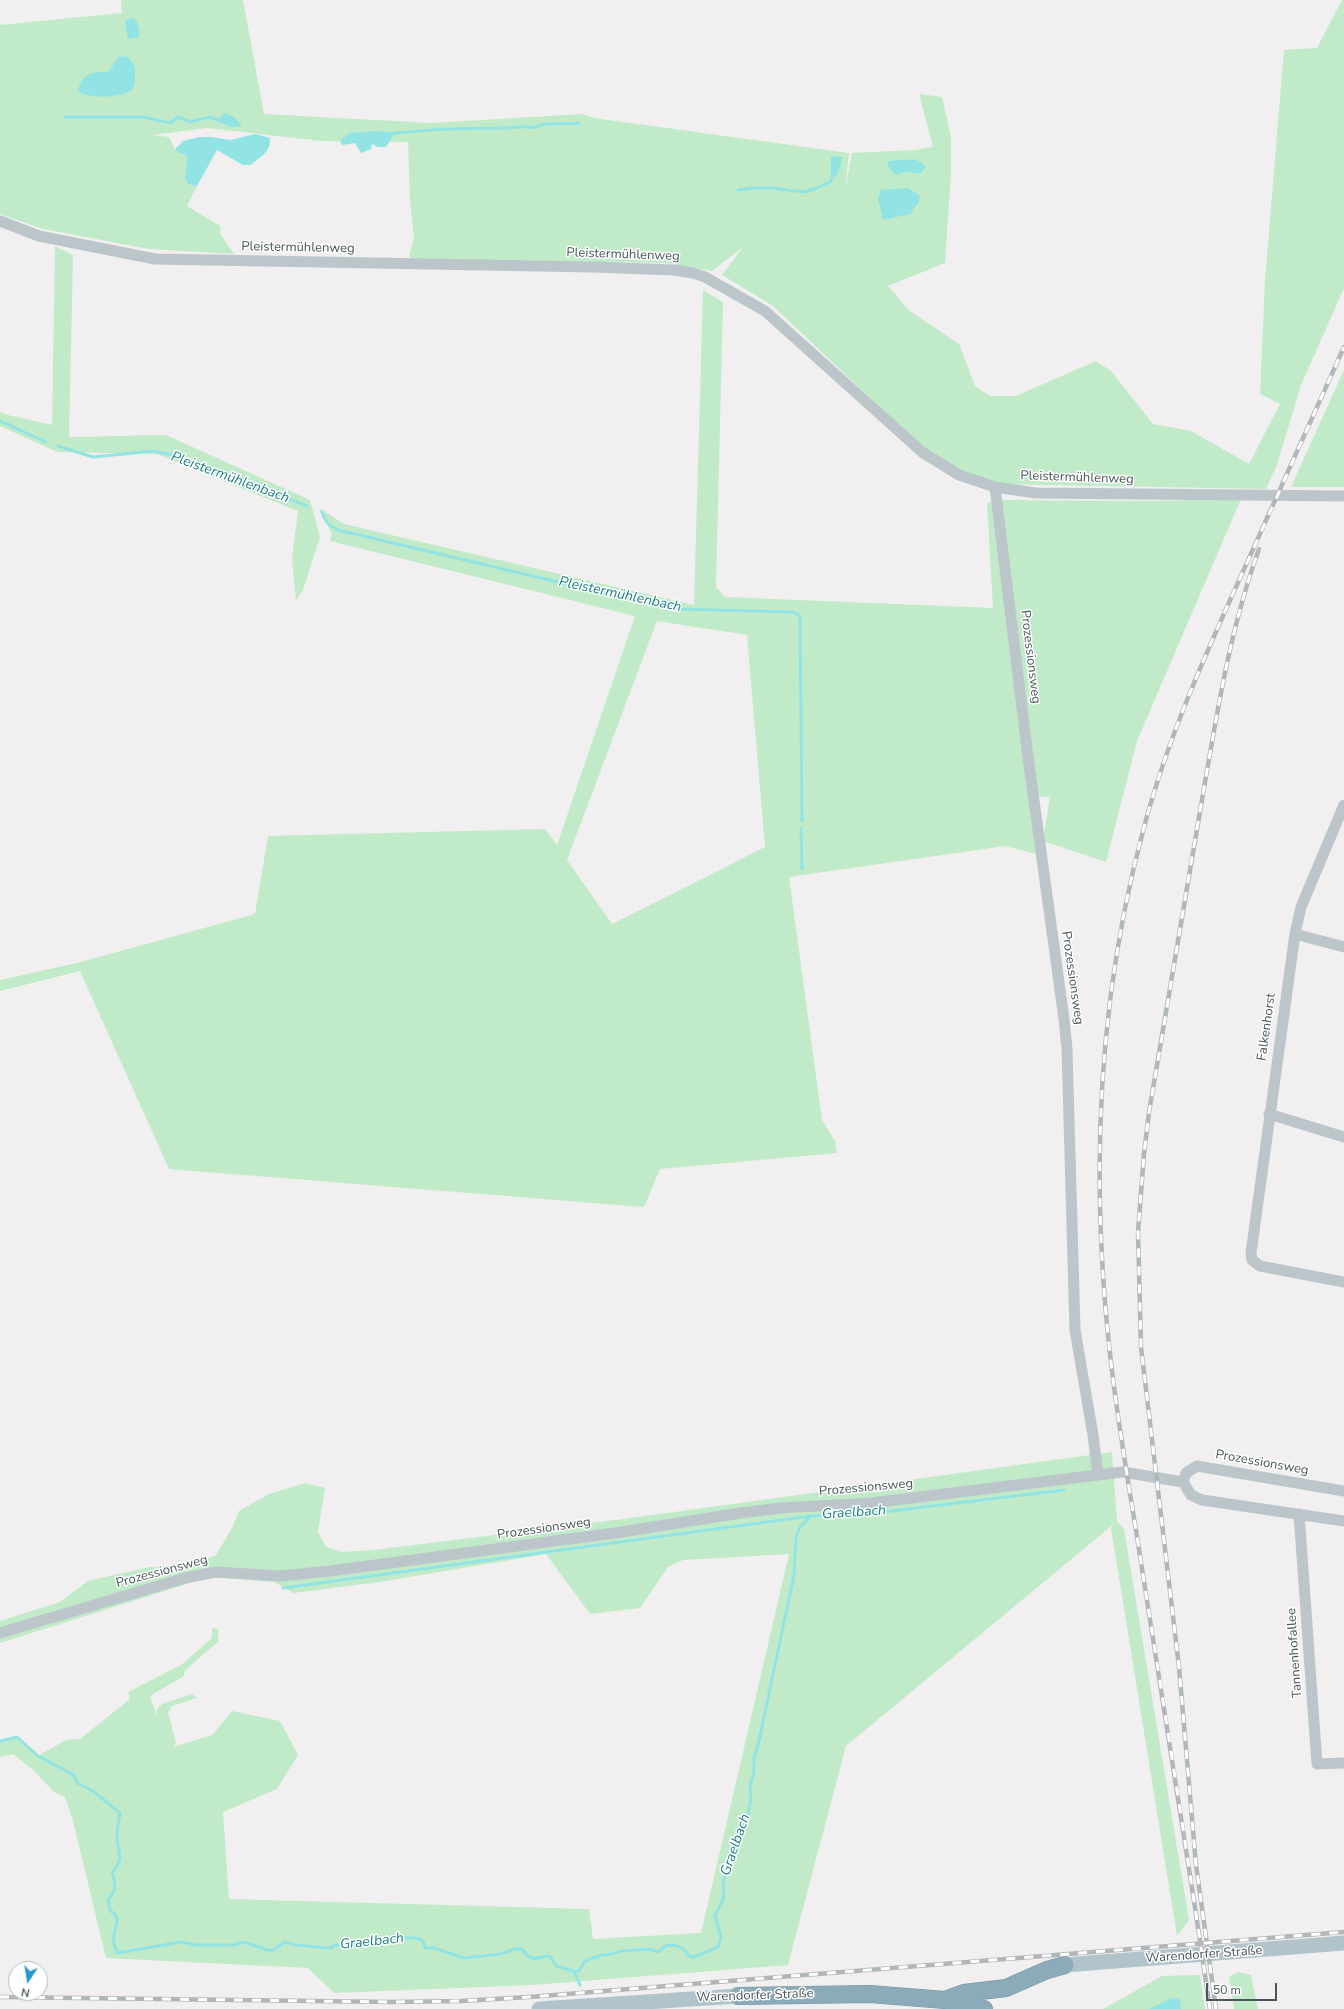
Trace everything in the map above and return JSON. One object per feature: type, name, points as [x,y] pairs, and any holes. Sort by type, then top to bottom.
[{"type":"highway","points":[[945,2000],[964,1993],[1006,1988],[1047,1970],[1065,1965]]},
{"type":"highway","name":"Warendorfer Straße","points":[[738,1996],[852,1993],[945,2000],[984,2009]]},
{"type":"main road","name":"Warendorfer Straße","points":[[1065,1965],[1344,1944]]},
{"type":"main road","name":"Warendorfer Straße","points":[[539,2009],[738,1996]]},
{"type":"street","name":"Pleistermühlenweg","points":[[0,222],[39,236],[155,259],[592,267],[674,270],[693,273],[705,277],[765,311],[922,452],[959,475],[995,487],[1036,493],[1344,496]]},
{"type":"street","name":"Prozessionsweg","points":[[995,487],[1028,757],[1064,1019],[1067,1049],[1075,1330],[1093,1435],[1098,1475]]},
{"type":"street","name":"Falkenhorst","points":[[1344,805],[1300,907],[1269,1114],[1251,1249],[1252,1260],[1260,1266],[1344,1282]]},
{"type":"street","points":[[1295,934],[1344,947]]},
{"type":"street","points":[[1269,1114],[1344,1137]]},
{"type":"street","name":"Prozessionsweg","points":[[0,1633],[184,1578],[216,1572],[280,1576],[330,1571],[622,1532],[740,1513],[782,1508],[878,1502],[1123,1472],[1183,1482],[1186,1473],[1197,1466],[1344,1491]]},
{"type":"street","points":[[1183,1482],[1191,1495],[1202,1500],[1344,1521]]},
{"type":"street","name":"Tannenhofallee","points":[[1299,1514],[1317,1764],[1344,1763]]},
{"type":"green space","points":[[121,0],[243,0],[264,114],[431,123],[583,114],[594,118],[849,153],[845,190],[852,153],[914,150],[933,147],[919,94],[942,97],[951,137],[951,174],[945,263],[888,286],[910,311],[959,344],[975,386],[990,396],[1016,396],[1096,361],[1111,371],[1153,424],[1191,431],[1249,464],[1280,404],[1260,394],[1265,280],[1284,50],[1317,48],[1342,0],[1344,0],[1344,288],[1301,385],[1277,465],[1266,489],[997,484],[962,474],[928,453],[773,306],[722,275],[743,247],[712,271],[666,263],[413,259],[409,256],[414,238],[410,200],[408,142],[321,141],[207,128],[152,135],[169,137],[176,151],[187,156],[186,180],[191,185],[197,186],[187,206],[220,226],[221,235],[234,254],[149,249],[43,229],[0,214],[0,25],[122,13]],"holes":[[[915,159],[919,174],[906,172],[900,161]]]},
{"type":"green space","points":[[55,246],[73,255],[69,437],[166,435],[310,500],[320,537],[303,590],[296,601],[292,558],[298,511],[157,454],[57,452],[0,426],[0,412],[52,425]]},
{"type":"green space","points":[[703,290],[723,302],[716,587],[725,597],[993,608],[987,503],[994,502],[1036,854],[1005,846],[789,877],[822,1120],[835,1141],[837,1153],[660,1169],[644,1207],[169,1169],[80,971],[0,991],[0,980],[77,963],[255,914],[268,836],[545,829],[557,845],[635,616],[330,541],[332,534],[319,508],[344,524],[694,605]],"holes":[[[657,621],[747,635],[765,847],[612,924],[567,860]]]},
{"type":"green space","points":[[1344,370],[1344,487],[1291,487]]},
{"type":"green space","points":[[1241,499],[1137,741],[1106,862],[1043,841],[1050,797],[1038,796],[999,500],[1153,501]]},
{"type":"green space","points":[[1112,1452],[1117,1521],[1124,1529],[1189,1920],[1177,1936],[1111,1528],[1115,1523],[846,1746],[788,1965],[532,1985],[334,1993],[308,1968],[106,1958],[73,1821],[65,1797],[54,1792],[33,1770],[13,1754],[0,1757],[0,1741],[17,1737],[38,1756],[66,1740],[80,1739],[130,1699],[128,1692],[181,1665],[212,1638],[212,1628],[218,1629],[218,1642],[185,1670],[184,1676],[150,1696],[157,1716],[157,1709],[162,1704],[192,1694],[197,1698],[172,1706],[168,1712],[176,1743],[173,1747],[212,1735],[232,1711],[280,1721],[298,1755],[277,1789],[223,1812],[229,1899],[589,1909],[593,1939],[701,1933],[789,1554],[683,1560],[668,1567],[640,1608],[590,1614],[546,1554],[379,1582],[294,1593],[274,1582],[209,1577],[0,1643],[0,1621],[60,1602],[88,1581],[150,1567],[193,1564],[216,1555],[232,1528],[239,1511],[269,1494],[305,1483],[325,1488],[318,1532],[326,1547],[342,1552],[374,1550],[623,1519]]},
{"type":"green space","points":[[1238,1972],[1251,1975],[1258,2009],[1234,2009],[1229,1977]]},
{"type":"green space","points":[[1200,1975],[1205,2009],[1103,2009],[1162,1976]]},
{"type":"water","points":[[133,18],[139,26],[139,37],[128,39],[125,22],[126,20]]},
{"type":"water","points":[[125,56],[129,58],[135,67],[134,84],[132,89],[128,92],[105,97],[88,95],[78,90],[85,77],[95,72],[108,72],[118,57]]},
{"type":"water","points":[[225,113],[234,117],[242,126],[231,127],[217,121]]},
{"type":"water","points":[[373,131],[392,132],[393,136],[386,147],[378,147],[372,144],[371,149],[361,153],[355,143],[342,145],[340,141],[349,133]]},
{"type":"water","points":[[255,134],[270,138],[270,143],[267,151],[251,165],[243,165],[217,150],[197,186],[188,183],[185,176],[187,156],[176,151],[176,148],[183,141],[199,137],[230,140]]},
{"type":"water","points":[[831,156],[842,157],[840,168],[836,177],[831,175]]},
{"type":"water","points":[[915,159],[926,166],[920,174],[906,172],[895,175],[888,166],[888,161]]},
{"type":"water","points":[[908,188],[920,196],[919,202],[910,214],[883,220],[878,199],[881,190]]},
{"type":"water","points":[[1177,1998],[1180,2000],[1181,2009],[1149,2009],[1169,1999]]},
{"type":"waterway","points":[[65,117],[144,117],[170,123],[178,117],[190,122],[210,117],[220,121]]},
{"type":"waterway","points":[[389,134],[448,129],[534,128],[549,124],[579,123]]},
{"type":"waterway","points":[[738,190],[773,188],[803,192],[815,189],[830,182],[834,173]]},
{"type":"waterway","name":"Pleistermühlenbach","points":[[0,421],[46,442]]},
{"type":"waterway","name":"Pleistermühlenbach","points":[[58,446],[93,457],[153,451],[177,456],[307,506]]},
{"type":"waterway","name":"Pleistermühlenbach","points":[[322,512],[329,524],[342,531],[651,604],[678,609],[793,612],[800,616],[802,821]]},
{"type":"waterway","name":"Pleistermühlenbach","points":[[801,828],[802,869]]},
{"type":"waterway","points":[[283,1588],[811,1516],[867,1514],[1064,1490]]},
{"type":"waterway","name":"Graelbach","points":[[0,1741],[17,1737],[38,1756],[74,1775],[77,1783],[93,1791],[120,1813],[117,1830],[120,1859],[112,1872],[115,1886],[108,1899],[110,1910],[116,1916],[117,1922],[113,1940],[117,1953],[181,1942],[196,1945],[234,1945],[244,1942],[267,1950],[274,1950],[285,1942],[295,1945],[331,1948],[335,1945],[361,1945],[371,1942],[379,1944],[387,1943],[393,1938],[417,1938],[423,1941],[425,1948],[434,1948],[464,1958],[501,1954],[515,1949],[522,1949],[529,1957],[532,1958],[550,1956],[556,1966],[573,1971],[579,1971],[585,1961],[601,1955],[621,1951],[650,1949],[658,1952],[667,1945],[680,1947],[689,1956],[694,1957],[718,1947],[721,1937],[715,1916],[724,1897],[723,1881],[732,1861],[740,1830],[743,1823],[747,1819],[751,1798],[750,1785],[754,1773],[754,1758],[759,1741],[794,1575],[796,1537],[800,1527],[811,1516]]},
{"type":"waterway","points":[[574,1971],[580,1985]]},
{"type":"railway","points":[[1210,2009],[1121,1438],[1108,1336],[1101,1243],[1100,1183],[1100,1124],[1104,1065],[1118,947],[1129,889],[1143,831],[1164,763],[1188,697],[1216,632],[1344,347]]},
{"type":"railway","points":[[1216,2009],[1196,1865],[1179,1667],[1141,1347],[1138,1232],[1149,1112],[1197,828],[1226,667],[1249,578],[1259,549]]},
{"type":"railway","points":[[0,1997],[392,2002],[461,2001],[529,1997],[1344,1932]]}]
